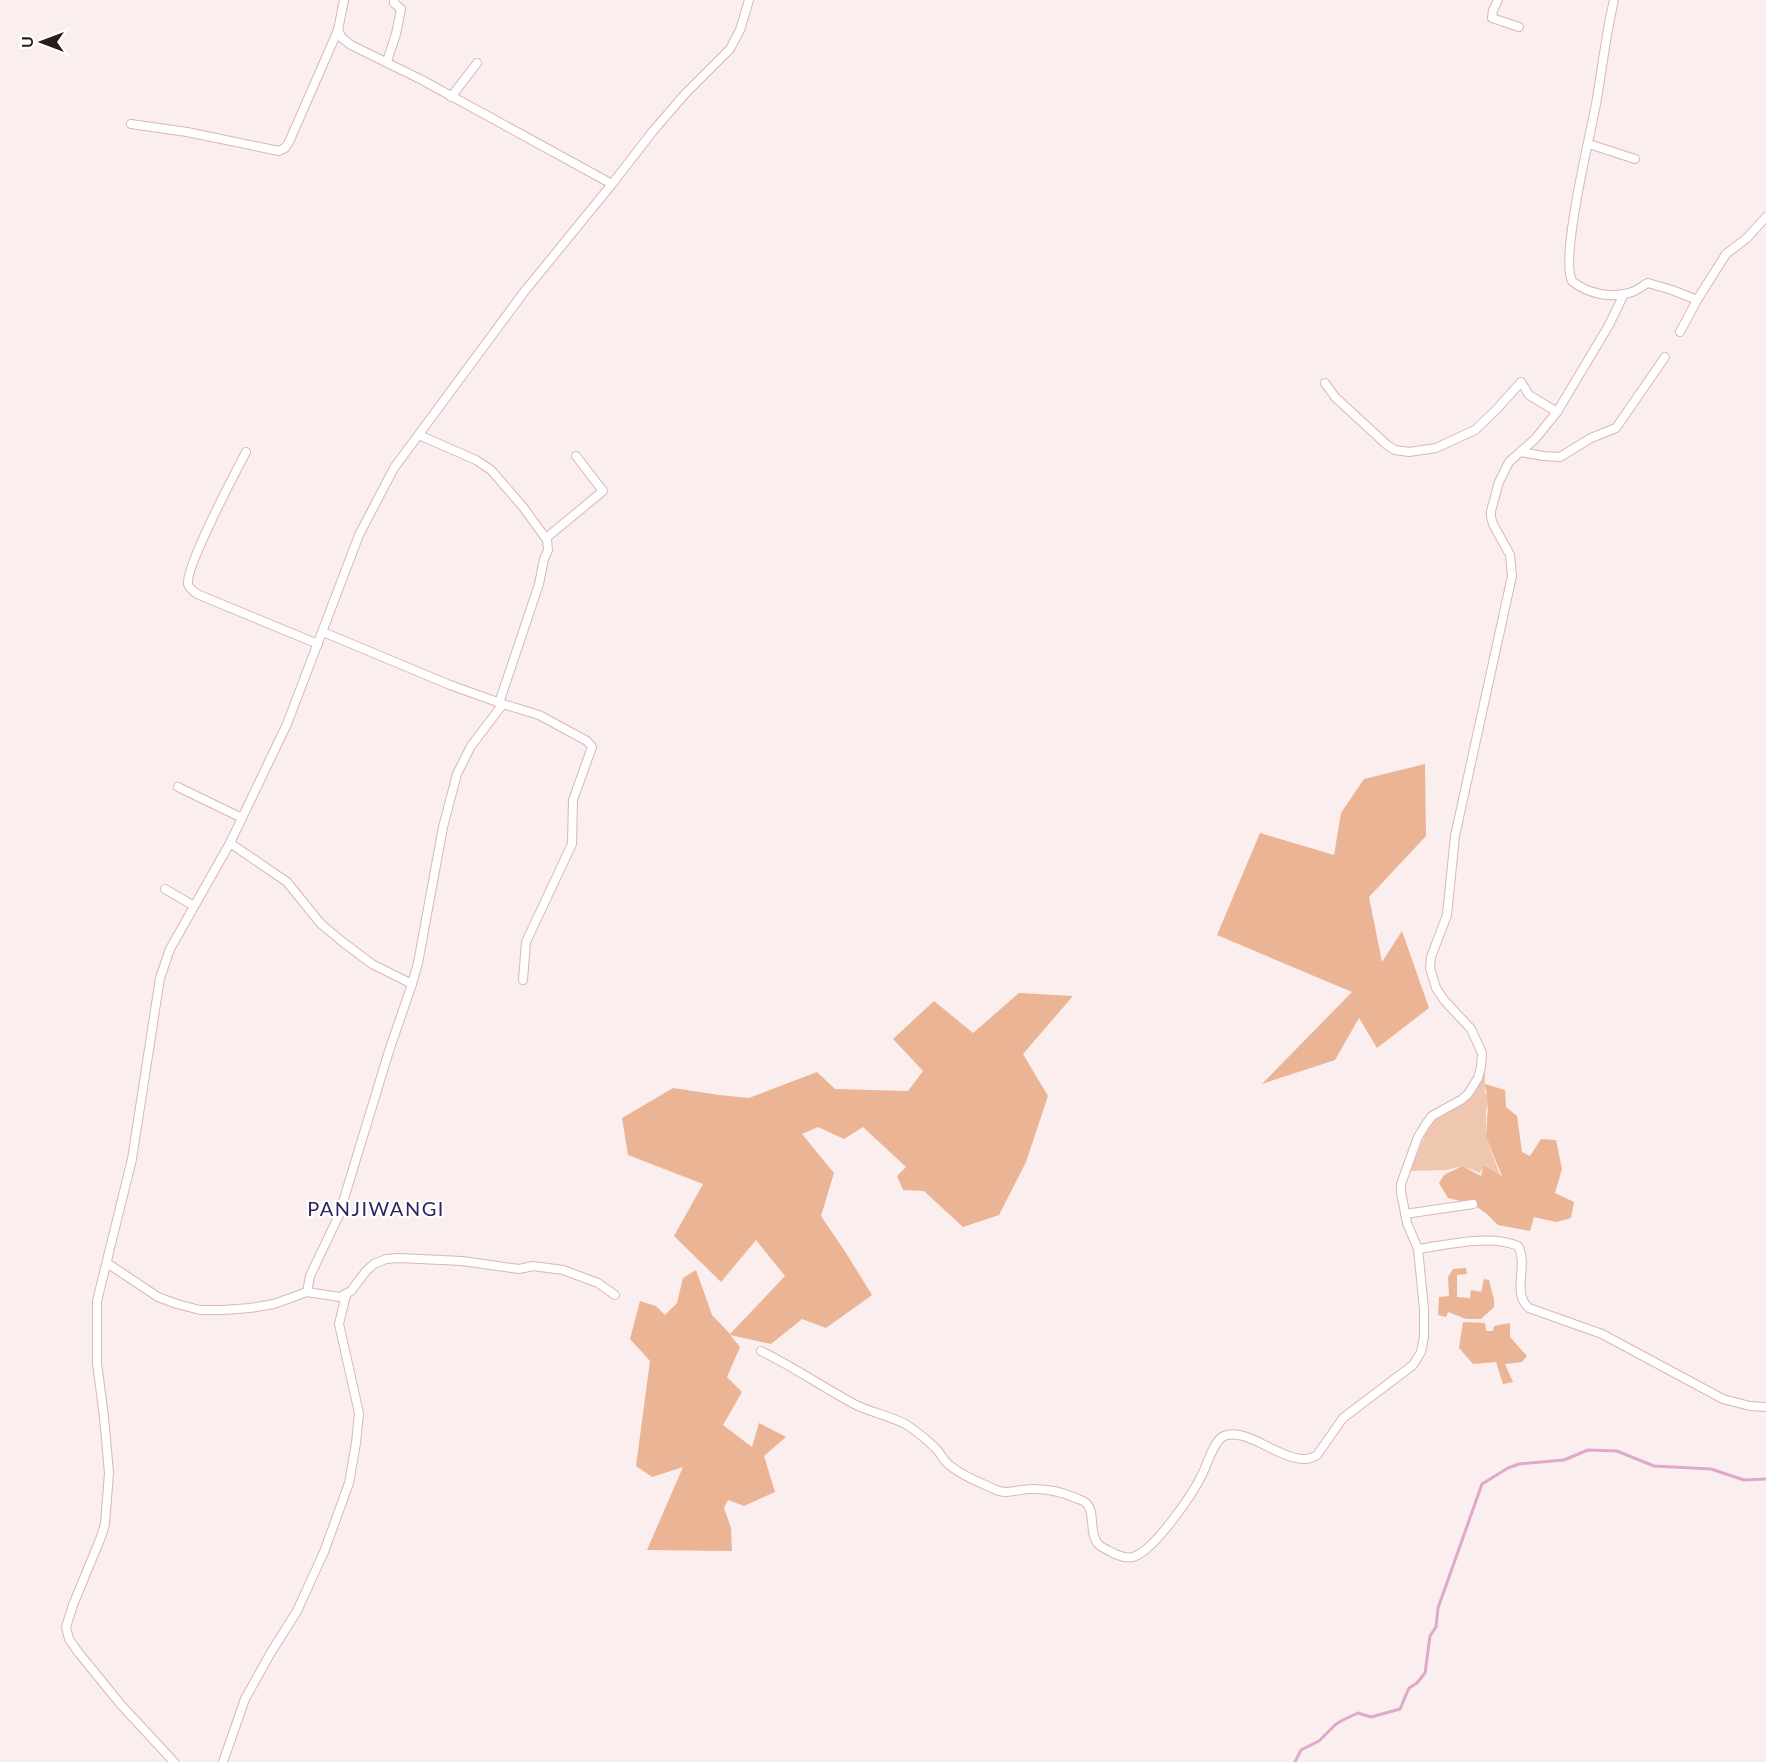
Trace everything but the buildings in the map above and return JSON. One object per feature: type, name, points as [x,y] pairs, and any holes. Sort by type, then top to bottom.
[{"type":"street","points":[[131,124],[204,135],[279,151],[285,148],[338,30],[344,0]]},
{"type":"street","points":[[387,62],[401,9],[394,3],[394,0]]},
{"type":"street","points":[[174,1762],[122,1706],[78,1652],[67,1633],[68,1620],[105,1524],[109,1469],[97,1363],[97,1301],[132,1159],[160,978],[170,949],[230,843],[287,724],[359,535],[394,468],[524,292],[653,131],[730,49],[740,30],[749,0]]},
{"type":"street","points":[[1498,0],[1492,18],[1519,27]]},
{"type":"street","points":[[1614,0],[1571,236],[1570,277],[1580,287],[1598,294],[1624,294],[1635,291],[1647,283],[1697,300]]},
{"type":"street","points":[[338,30],[342,38],[351,45],[387,62],[612,184]]},
{"type":"street","points":[[452,97],[477,63]]},
{"type":"street","points":[[1589,144],[1635,159]]},
{"type":"street","points":[[1680,332],[1726,254],[1748,238],[1766,217]]},
{"type":"street","points":[[761,1351],[860,1407],[906,1425],[927,1440],[956,1470],[997,1491],[1035,1488],[1073,1497],[1087,1503],[1090,1508],[1094,1537],[1098,1544],[1124,1557],[1131,1558],[1144,1551],[1182,1508],[1199,1481],[1220,1438],[1234,1434],[1291,1457],[1311,1459],[1317,1455],[1343,1418],[1413,1365],[1421,1352],[1424,1337],[1424,1310],[1418,1249],[1405,1214],[1401,1184],[1418,1137],[1432,1116],[1468,1094],[1478,1078],[1481,1067],[1482,1053],[1471,1029],[1444,1000],[1436,988],[1430,968],[1431,957],[1447,915],[1455,836],[1512,576],[1510,555],[1493,524],[1491,511],[1505,467],[1541,433],[1557,412],[1609,326],[1624,294]]},
{"type":"street","points":[[1521,452],[1560,457],[1591,438],[1616,428],[1665,357]]},
{"type":"street","points":[[1325,383],[1335,397],[1395,450],[1409,452],[1436,448],[1475,430],[1521,382],[1529,394],[1557,412]]},
{"type":"street","points":[[307,1292],[310,1276],[339,1215],[412,984],[420,956],[442,827],[457,774],[471,746],[501,703],[540,584],[544,559],[548,550],[546,538],[491,470],[476,460],[419,435]]},
{"type":"street","points":[[246,452],[201,544],[188,584],[197,594],[318,644]]},
{"type":"street","points":[[546,538],[603,491],[576,456]]},
{"type":"street","points":[[322,632],[450,685],[539,715],[587,741],[591,747],[573,800],[572,844],[526,942],[523,980]]},
{"type":"street","points":[[178,787],[242,818]]},
{"type":"street","points":[[230,843],[287,882],[321,924],[344,943],[372,964],[412,984]]},
{"type":"street","points":[[165,890],[194,906]]},
{"type":"street","points":[[1405,1214],[1473,1204]]},
{"type":"street","points":[[1418,1249],[1478,1241],[1501,1242],[1518,1246],[1521,1253],[1521,1296],[1524,1304],[1529,1308],[1602,1334],[1723,1400],[1766,1407]]},
{"type":"street","points":[[223,1762],[245,1699],[297,1611],[324,1552],[349,1483],[359,1413],[339,1324],[346,1295],[366,1271],[374,1263],[386,1259],[405,1258],[462,1261],[519,1269],[533,1266],[563,1270],[598,1283],[615,1295]]},
{"type":"street","points":[[107,1263],[158,1297],[200,1310],[250,1308],[274,1304],[307,1292],[340,1297],[346,1295]]},
{"type":"shaded area","points":[[1425,764],[1426,836],[1369,897],[1382,962],[1402,931],[1429,1008],[1377,1048],[1359,1018],[1335,1060],[1262,1084],[1352,992],[1217,935],[1260,833],[1334,855],[1341,813],[1364,779]]},
{"type":"shaded area","points":[[1019,993],[1073,996],[1023,1054],[1048,1096],[1026,1162],[999,1215],[963,1227],[924,1191],[903,1190],[897,1176],[906,1167],[863,1127],[844,1139],[818,1127],[802,1134],[834,1173],[821,1216],[872,1295],[826,1328],[802,1319],[771,1344],[730,1335],[740,1347],[727,1377],[742,1392],[723,1425],[752,1447],[759,1423],[786,1437],[764,1456],[775,1492],[744,1506],[728,1500],[724,1508],[731,1528],[732,1551],[647,1550],[683,1467],[652,1477],[636,1466],[650,1361],[630,1339],[640,1301],[656,1306],[665,1315],[677,1303],[683,1278],[696,1270],[712,1315],[730,1334],[785,1276],[756,1240],[721,1282],[674,1236],[703,1184],[628,1155],[622,1118],[673,1088],[749,1098],[817,1072],[835,1089],[908,1091],[923,1071],[893,1039],[934,1001],[973,1033]]},
{"type":"shaded area","points":[[1485,1072],[1485,1093],[1490,1099],[1486,1110],[1486,1137],[1500,1175],[1485,1165],[1480,1173],[1462,1166],[1446,1170],[1410,1171],[1430,1123]]},
{"type":"shaded area","points":[[1485,1084],[1505,1090],[1506,1107],[1517,1116],[1522,1152],[1530,1156],[1541,1139],[1556,1140],[1562,1169],[1555,1193],[1574,1202],[1571,1218],[1556,1222],[1534,1217],[1530,1231],[1498,1225],[1473,1204],[1448,1198],[1439,1183],[1444,1175],[1462,1166],[1481,1176],[1484,1165],[1502,1176],[1486,1137],[1488,1104]]},
{"type":"shaded area","points":[[1466,1268],[1467,1274],[1457,1275],[1457,1297],[1470,1298],[1471,1290],[1481,1292],[1484,1279],[1489,1280],[1494,1307],[1481,1319],[1466,1319],[1448,1312],[1446,1317],[1438,1315],[1439,1297],[1449,1296],[1448,1277],[1453,1269]]},
{"type":"shaded area","points":[[1463,1322],[1485,1323],[1486,1331],[1493,1331],[1494,1326],[1510,1323],[1510,1337],[1527,1356],[1522,1362],[1505,1364],[1513,1382],[1503,1384],[1496,1362],[1473,1364],[1459,1348]]},
{"type":"waterway","points":[[1295,1762],[1301,1750],[1319,1741],[1336,1724],[1345,1719],[1358,1713],[1371,1717],[1400,1709],[1409,1688],[1417,1683],[1425,1673],[1430,1636],[1436,1627],[1438,1608],[1482,1484],[1508,1468],[1519,1464],[1564,1460],[1588,1450],[1617,1451],[1654,1466],[1711,1469],[1744,1480],[1766,1479]]},
{"type":"district","name":"PANJIWANGI","points":[[376,1208]]}]
